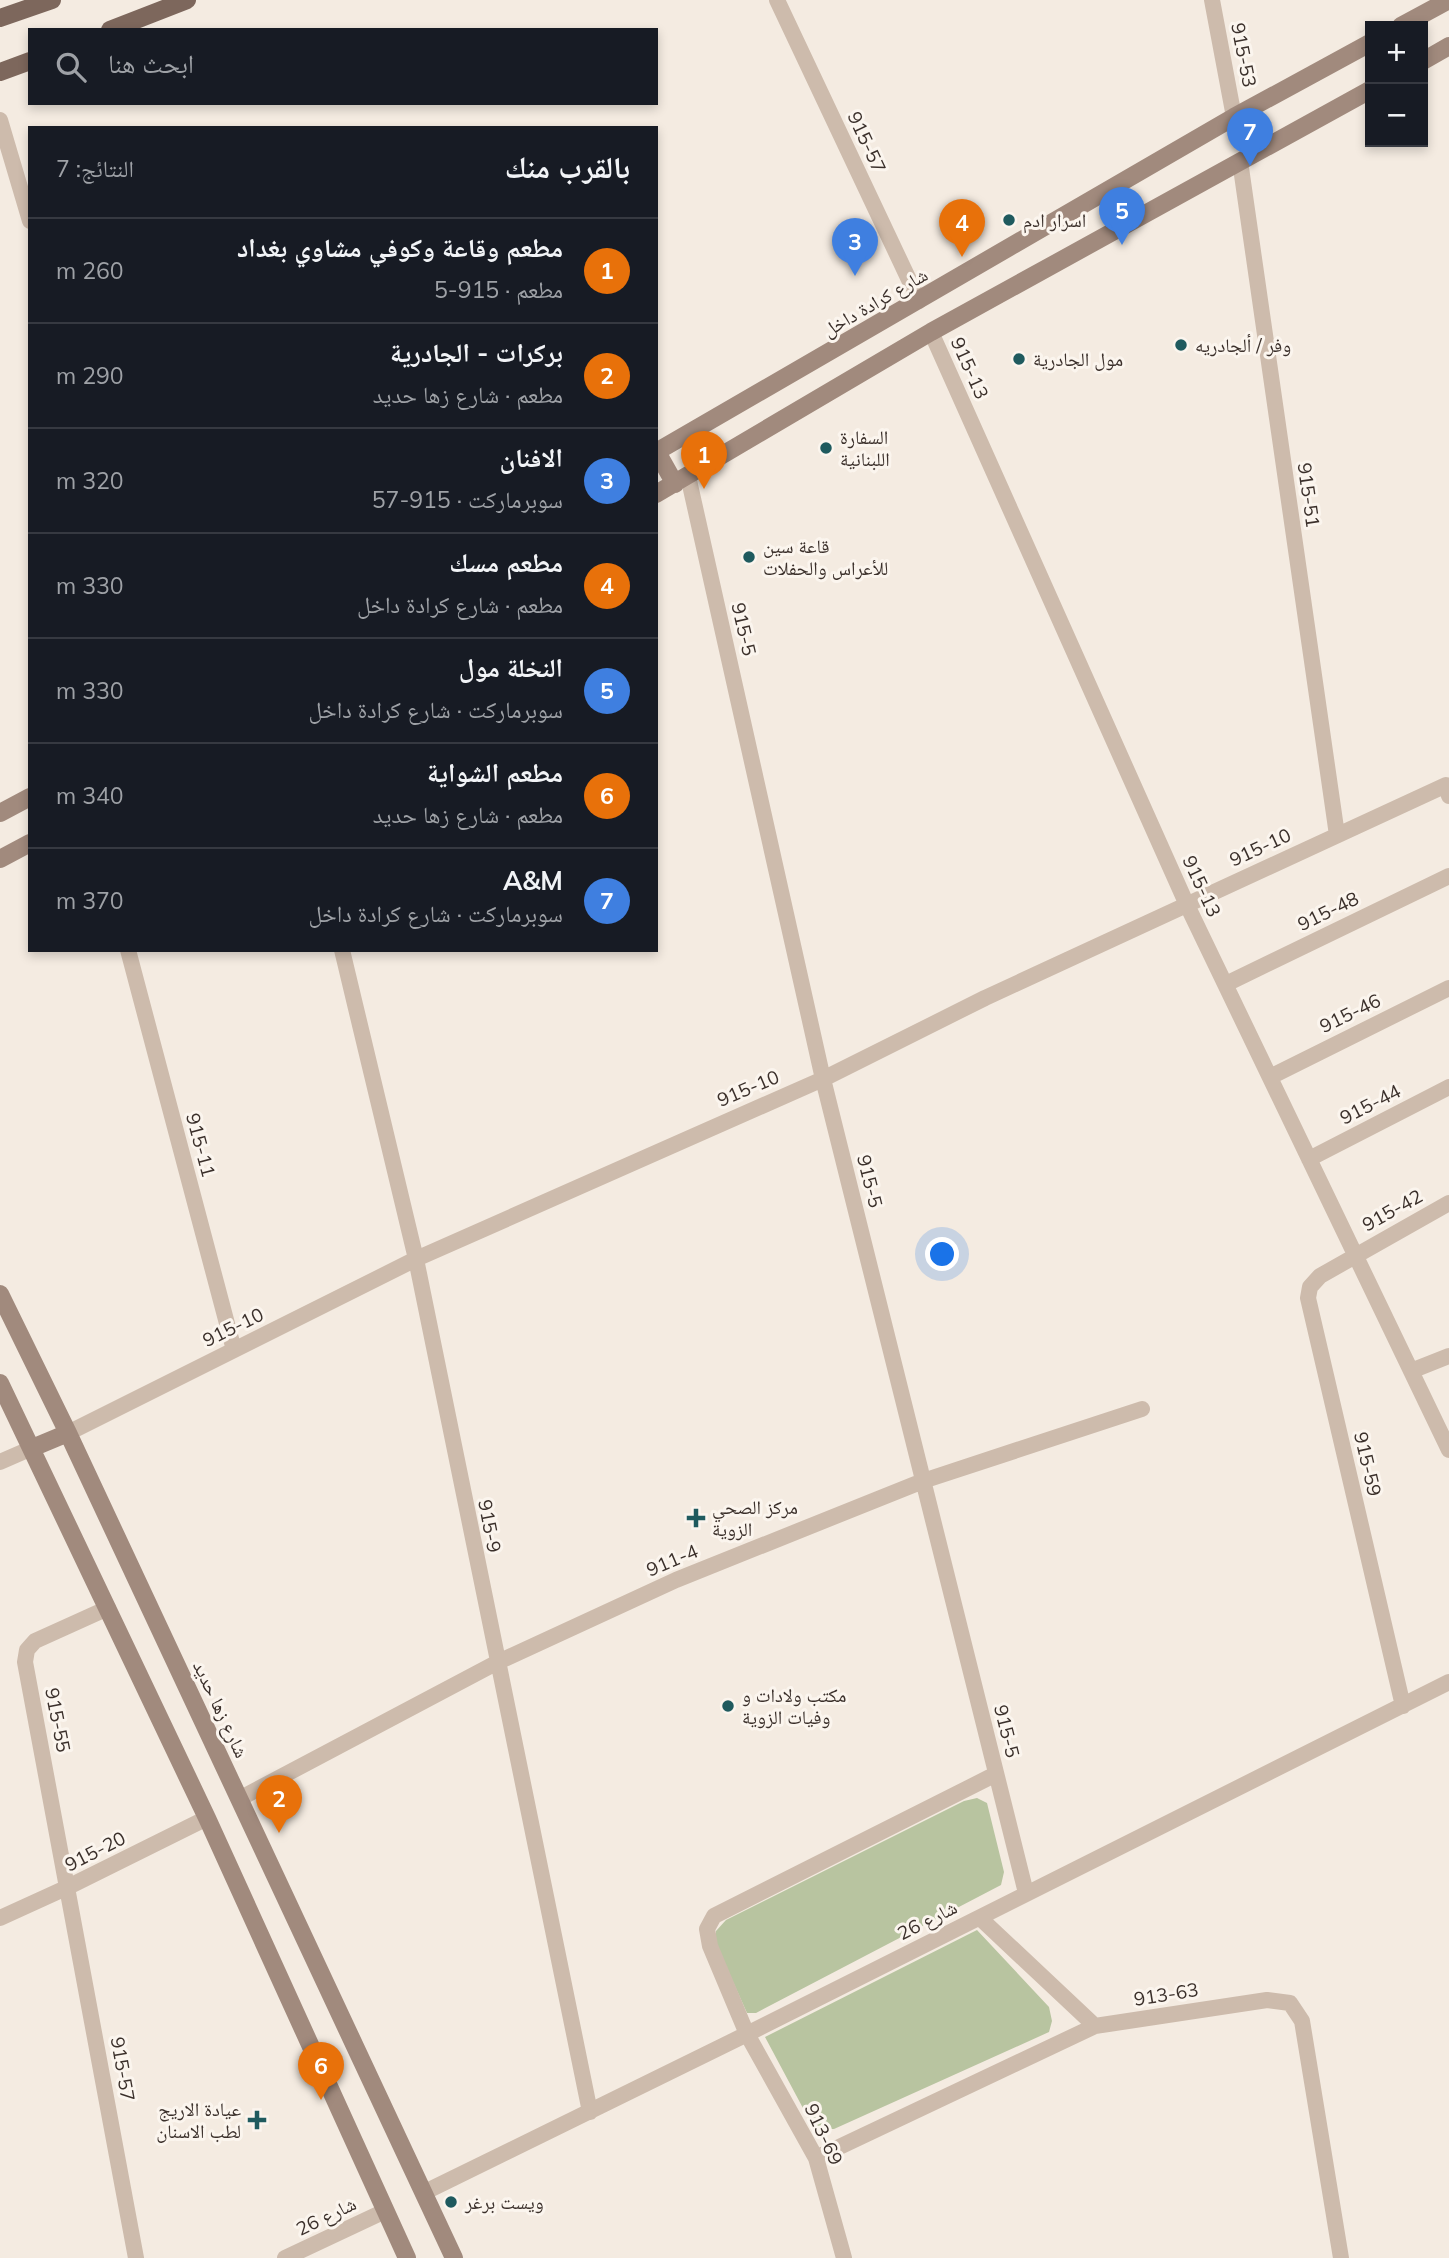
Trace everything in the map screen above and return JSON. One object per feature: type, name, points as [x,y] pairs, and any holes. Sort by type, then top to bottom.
[{"type":"main road","points":[[0,18],[52,0]]},
{"type":"main road","points":[[115,28],[187,0]]},
{"type":"main road","points":[[0,72],[28,62]]},
{"type":"street","name":"915-57","points":[[778,0],[919,301]]},
{"type":"street","name":"915-53","points":[[1212,0],[1234,117]]},
{"type":"street","points":[[1410,21],[1448,0]]},
{"type":"street","name":"شارع كرادة داخل","points":[[658,451],[1234,117],[1365,46]]},
{"type":"street","points":[[1428,58],[1449,46]]},
{"type":"street","points":[[658,493],[931,332],[1365,93]]},
{"type":"street","points":[[0,120],[28,214]]},
{"type":"street","name":"915-51","points":[[1240,161],[1337,835]]},
{"type":"street","name":"915-13","points":[[931,332],[1187,905],[1449,1450]]},
{"type":"street","points":[[658,453],[682,480]]},
{"type":"street","name":"915-5","points":[[682,480],[823,1079],[1026,1893]]},
{"type":"street","name":"915-10","points":[[68,1433],[416,1259],[823,1079],[985,998],[1337,835],[1447,791]]},
{"type":"street","points":[[0,813],[28,798]]},
{"type":"street","points":[[0,859],[28,844]]},
{"type":"street","name":"915-48","points":[[1226,984],[1449,876]]},
{"type":"street","name":"915-11","points":[[129,952],[234,1350]]},
{"type":"street","name":"915-9","points":[[342,952],[416,1259],[496,1663],[590,2112]]},
{"type":"street","name":"915-46","points":[[1270,1077],[1449,988]]},
{"type":"street","name":"915-44","points":[[1309,1159],[1449,1087]]},
{"type":"street","name":"915-42","points":[[1355,1254],[1449,1203]]},
{"type":"street","name":"915-59","points":[[1355,1254],[1320,1276],[1310,1287],[1308,1298],[1403,1706]]},
{"type":"street","name":"شارع زها حديد","points":[[0,1294],[68,1433],[454,2258]]},
{"type":"street","points":[[1411,1371],[1449,1356]]},
{"type":"street","points":[[0,1383],[207,1818],[407,2258]]},
{"type":"street","name":"911-4","points":[[239,1799],[496,1663],[676,1580],[923,1481],[1142,1409]]},
{"type":"street","points":[[0,1462],[68,1433]]},
{"type":"street","name":"915-55","points":[[68,1887],[26,1662],[27,1650],[35,1641],[108,1608]]},
{"type":"street","name":"شارع 26","points":[[423,2193],[747,2035],[1449,1682]]},
{"type":"street","name":"913-69","points":[[844,2258],[816,2158],[747,2035],[710,1946],[707,1930],[714,1916],[996,1774]]},
{"type":"street","name":"915-20","points":[[0,1918],[207,1818]]},
{"type":"street","name":"915-57","points":[[68,1887],[136,2258]]},
{"type":"street","points":[[980,1918],[1095,2026]]},
{"type":"street","name":"913-63","points":[[816,2158],[1095,2026],[1267,2000],[1290,2003],[1302,2021],[1341,2258]]},
{"type":"street","name":"شارع 26","points":[[285,2258],[314,2252],[384,2211]]},
{"type":"green space","points":[[977,1798],[987,1803],[1004,1872],[1001,1885],[756,2013],[747,2013],[716,1944],[716,1931],[726,1920],[964,1801]]},
{"type":"green space","points":[[977,1930],[1049,2007],[1052,2021],[1049,2032],[834,2129],[812,2125],[765,2037]]},
{"type":"place","name":"A&M","points":[[1250,166]]},
{"type":"place","name":"اسرار ادم","points":[[1009,220]]},
{"type":"place","name":"النخلة مول","points":[[1122,245]]},
{"type":"place","name":"مطعم مسك","points":[[962,257]]},
{"type":"place","name":"الافنان","points":[[855,276]]},
{"type":"place","name":"وفر / ألجادريه","points":[[1181,345]]},
{"type":"place","name":"مول الجادرية","points":[[1019,359]]},
{"type":"place","name":"السفارة اللبنانية","points":[[826,448]]},
{"type":"place","name":"مطعم وقاعة وكوفي مشاوي بغداد","points":[[704,489]]},
{"type":"place","name":"قاعة سين للأعراس والحفلات","points":[[749,557]]},
{"type":"place","name":"مركز الصحي الزوية","points":[[696,1518]]},
{"type":"place","name":"مكتب ولادات و وفيات الزوية","points":[[728,1706]]},
{"type":"place","name":"بركرات - الجادرية","points":[[279,1833]]},
{"type":"place","name":"مطعم الشواية","points":[[321,2100]]},
{"type":"place","name":"عيادة الاريج لطب الاسنان","points":[[257,2120]]},
{"type":"place","name":"ويست برغر","points":[[451,2202]]}]
